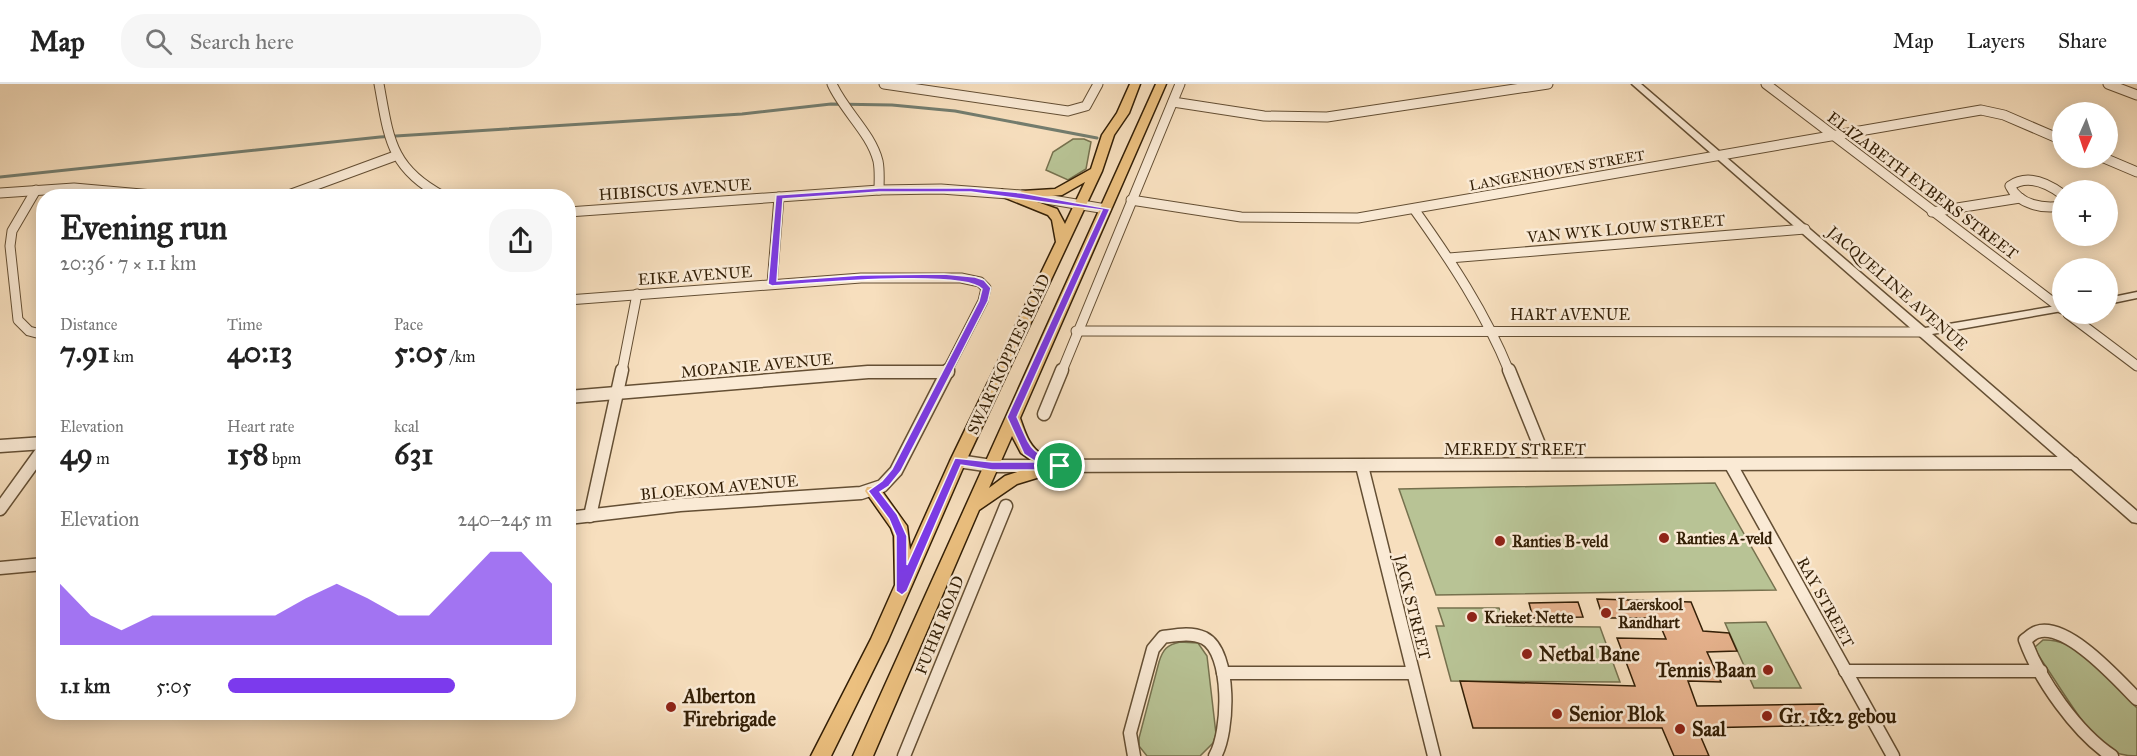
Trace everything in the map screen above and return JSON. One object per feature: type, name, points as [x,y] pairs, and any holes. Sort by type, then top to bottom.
[{"type":"main road","name":"SWARTKOPPIES ROAD","points":[[821,756],[902,591],[958,461],[1060,241],[1096,171],[1108,135],[1123,113],[1135,84]]},
{"type":"main road","name":"SWARTKOPPIES ROAD","points":[[863,756],[1161,84]]},
{"type":"main road","points":[[1022,195],[1062,190],[1096,171]]},
{"type":"main road","points":[[1002,194],[1053,212],[1058,220],[1060,241]]},
{"type":"main road","points":[[1012,417],[1027,451],[1038,460],[1056,466]]},
{"type":"main road","points":[[973,508],[986,496],[1011,480],[1056,466]]},
{"type":"main road","points":[[873,491],[893,517],[902,536],[902,591]]},
{"type":"street","points":[[379,84],[394,156],[417,182],[429,189]]},
{"type":"street","points":[[832,84],[878,162],[879,190]]},
{"type":"street","points":[[884,84],[1074,111],[1086,106],[1098,84]]},
{"type":"street","points":[[1044,414],[1076,331],[1180,84]]},
{"type":"street","points":[[1173,102],[1264,116],[1327,117],[1548,84]]},
{"type":"street","name":"JACQUELINE AVENUE","points":[[1636,84],[2137,518]]},
{"type":"street","name":"ELIZABETH EYBERS STREET","points":[[1766,84],[2052,301]]},
{"type":"street","points":[[2108,84],[2137,95]]},
{"type":"street","name":"LANGENHOVEN STREET","points":[[1131,200],[1220,215],[1344,219],[1414,209],[1986,110],[2004,114],[2052,136]]},
{"type":"street","points":[[303,189],[394,156]]},
{"type":"street","points":[[2118,164],[2137,171]]},
{"type":"street","points":[[2052,189],[2041,183],[2017,181],[2010,186],[2020,198],[2052,207]]},
{"type":"street","points":[[55,189],[85,189]]},
{"type":"street","points":[[0,193],[36,190]]},
{"type":"street","points":[[36,190],[16,223],[10,246],[18,320],[21,326],[36,334]]},
{"type":"street","name":"HIBISCUS AVENUE","points":[[576,211],[879,190],[971,190],[1022,195],[1106,209]]},
{"type":"street","points":[[772,284],[779,197]]},
{"type":"street","points":[[1932,212],[2020,198]]},
{"type":"street","points":[[1414,209],[1449,258],[1493,331],[1547,464]]},
{"type":"street","name":"VAN WYK LOUW STREET","points":[[1449,258],[1805,229]]},
{"type":"street","name":"EIKE AVENUE","points":[[576,299],[861,278],[972,279],[986,288],[984,301],[948,372]]},
{"type":"street","points":[[590,516],[618,393],[637,294]]},
{"type":"street","points":[[2118,298],[2137,295]]},
{"type":"street","name":"HART AVENUE","points":[[1076,331],[1923,332],[2052,312]]},
{"type":"street","name":"ELIZABETH EYBERS STREET","points":[[2082,324],[2137,366]]},
{"type":"street","name":"MOPANIE AVENUE","points":[[576,396],[868,372],[948,372]]},
{"type":"street","points":[[873,491],[886,483],[896,471],[948,372]]},
{"type":"street","points":[[0,446],[36,444]]},
{"type":"street","points":[[0,509],[36,459]]},
{"type":"street","name":"MEREDY STREET","points":[[958,461],[992,466],[2073,463]]},
{"type":"street","name":"RAY STREET","points":[[1731,465],[1893,756]]},
{"type":"street","name":"JACK STREET","points":[[1362,466],[1434,756]]},
{"type":"street","name":"BLOEKOM AVENUE","points":[[576,517],[680,505],[873,491]]},
{"type":"street","name":"FUHRI ROAD","points":[[904,756],[1006,506]]},
{"type":"street","points":[[0,568],[36,565]]},
{"type":"street","points":[[2112,756],[2090,740],[2041,671],[2025,640],[2033,633],[2053,633],[2077,643],[2090,652],[2137,699]]},
{"type":"street","points":[[1134,756],[1130,733],[1153,649],[1163,637],[1175,635],[1197,635],[1218,649],[1223,673],[1226,731],[1223,745],[1215,756]]},
{"type":"street","points":[[1845,671],[2041,671]]},
{"type":"street","points":[[1223,673],[1412,673]]},
{"type":"green space","points":[[1073,139],[1084,139],[1091,142],[1086,169],[1068,180],[1046,170],[1053,152]]},
{"type":"green space","points":[[1715,483],[1776,590],[1436,595],[1399,489]]},
{"type":"green space","name":"Netbal Bane","points":[[1438,608],[1499,608],[1506,626],[1600,627],[1620,682],[1451,681],[1436,626],[1444,626]]},
{"type":"green space","name":"Tennis Baan","points":[[1766,622],[1801,688],[1754,688],[1725,623]]},
{"type":"green space","points":[[2043,640],[2057,641],[2083,654],[2107,675],[2137,708],[2137,756],[2113,751],[2089,730],[2038,655],[2035,647]]},
{"type":"green space","points":[[1180,642],[1198,643],[1207,656],[1216,734],[1213,743],[1200,756],[1147,756],[1139,746],[1139,738],[1159,662],[1166,648]]},
{"type":"building","points":[[1597,599],[1691,602],[1703,631],[1729,633],[1737,651],[1707,652],[1721,682],[1688,681],[1697,706],[1823,704],[1834,725],[1697,728],[1709,756],[1674,756],[1662,728],[1473,728],[1460,681],[1635,686],[1617,638],[1666,639],[1657,618],[1603,618]]},
{"type":"building","points":[[1578,602],[1583,617],[1533,618],[1529,603]]},
{"type":"waterway","points":[[0,177],[380,137],[742,114],[831,104],[892,105],[955,111],[1097,138]]},
{"type":"place","name":"Ranties A-veld","points":[[1664,538]]},
{"type":"place","name":"Ranties B-veld","points":[[1500,541]]},
{"type":"place","name":"Laerskool Randhart","points":[[1606,613]]},
{"type":"place","name":"Krieket Nette","points":[[1472,617]]},
{"type":"place","name":"Netbal Bane","points":[[1527,654]]},
{"type":"place","name":"Tennis Baan","points":[[1768,670]]},
{"type":"place","name":"Alberton Firebrigade","points":[[671,707]]},
{"type":"place","name":"Senior Blok","points":[[1557,714]]},
{"type":"place","name":"Gr. 1&2 gebou","points":[[1767,716]]},
{"type":"place","name":"Saal","points":[[1680,729]]},
{"type":"route","points":[[879,190],[971,190],[1022,195],[1106,209],[1012,417],[1027,451],[1038,460],[1060,466],[992,466],[958,461],[902,591],[902,536],[899,526],[873,491],[886,483],[896,471],[984,301],[986,288],[981,282],[972,279],[944,276],[861,278],[772,284],[779,197],[879,190]]}]
